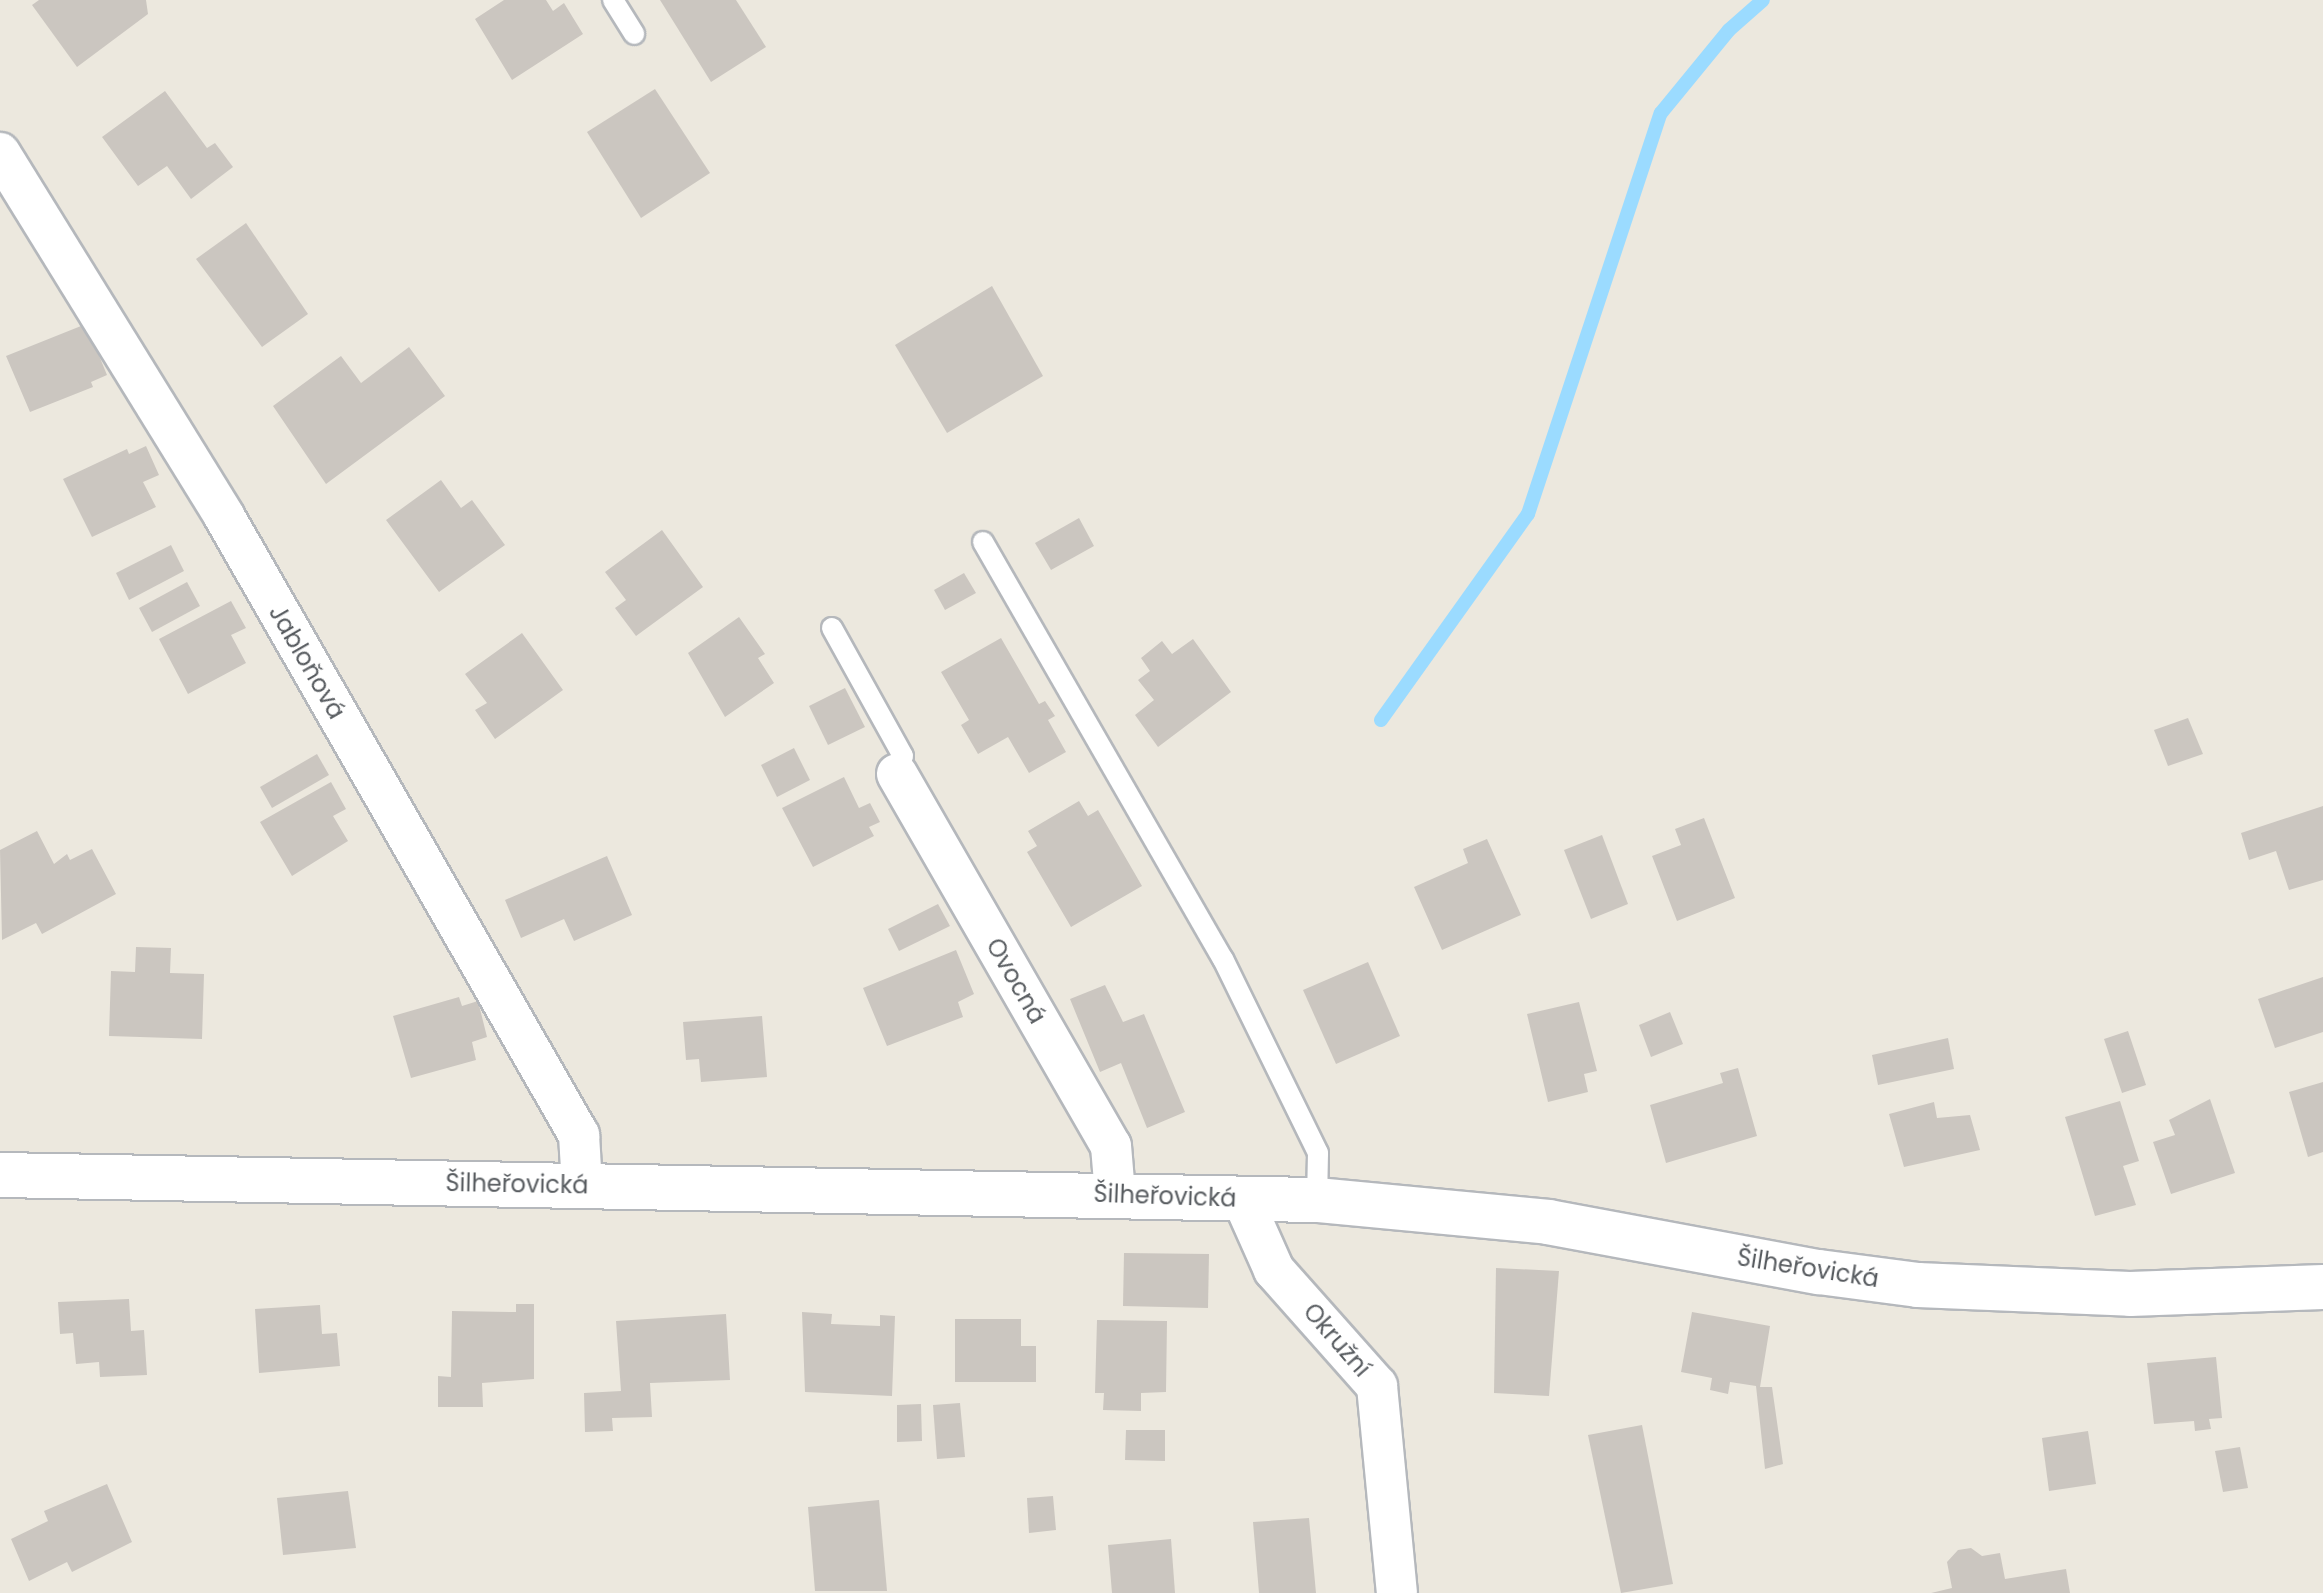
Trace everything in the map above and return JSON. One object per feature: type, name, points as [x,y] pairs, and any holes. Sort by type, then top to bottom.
[{"type":"street","name":"Jabloňová","points":[[0,153],[224,516],[579,1135],[582,1185]]},
{"type":"street","name":"Ovocná","points":[[897,774],[1111,1146],[1115,1194]]},
{"type":"street","name":"Šilheřovická","points":[[0,1175],[1317,1200],[1548,1222],[1819,1272],[1918,1285],[2130,1294],[2323,1287]]},
{"type":"street","name":"Okružní","points":[[1242,1198],[1274,1270],[1377,1386],[1397,1593]]},
{"type":"lane","points":[[613,0],[634,34]]},
{"type":"lane","points":[[983,542],[1223,959],[1318,1153],[1317,1200]]},
{"type":"lane","points":[[832,628],[903,756],[897,774]]},
{"type":"building","points":[[39,0],[146,0],[148,14],[77,67],[32,5]]},
{"type":"building","points":[[504,0],[546,0],[553,11],[564,3],[583,34],[512,80],[475,19]]},
{"type":"building","points":[[660,0],[736,0],[766,47],[711,82]]},
{"type":"building","points":[[655,89],[710,173],[641,218],[587,132]]},
{"type":"building","points":[[165,91],[207,148],[215,143],[233,167],[191,199],[167,166],[138,186],[102,137]]},
{"type":"building","points":[[246,223],[308,314],[262,347],[196,259]]},
{"type":"building","points":[[992,286],[1043,376],[947,433],[895,345]]},
{"type":"building","points":[[86,324],[107,375],[91,382],[93,387],[30,412],[6,356]]},
{"type":"building","points":[[409,347],[445,396],[326,484],[273,406],[341,356],[361,383]]},
{"type":"building","points":[[146,446],[159,475],[143,482],[156,507],[92,537],[63,479],[127,449],[129,454]]},
{"type":"building","points":[[441,480],[461,508],[472,500],[505,545],[439,592],[386,520]]},
{"type":"building","points":[[1079,518],[1094,546],[1051,570],[1035,543]]},
{"type":"building","points":[[662,530],[703,587],[636,636],[615,608],[626,600],[605,572]]},
{"type":"building","points":[[171,545],[184,571],[129,600],[116,573]]},
{"type":"building","points":[[964,573],[976,593],[945,610],[934,590]]},
{"type":"building","points":[[187,582],[200,606],[152,632],[139,608]]},
{"type":"building","points":[[231,601],[246,628],[231,635],[246,663],[188,694],[159,639]]},
{"type":"building","points":[[739,617],[765,654],[758,658],[774,683],[725,717],[688,653]]},
{"type":"building","points":[[522,633],[563,690],[495,739],[475,710],[487,703],[465,674]]},
{"type":"building","points":[[1001,638],[1039,704],[1045,701],[1055,716],[1048,720],[1066,752],[1029,773],[1008,737],[978,754],[961,725],[969,720],[941,672]]},
{"type":"building","points":[[1193,639],[1231,692],[1158,747],[1135,715],[1154,700],[1138,680],[1150,671],[1141,658],[1162,641],[1172,654]]},
{"type":"building","points":[[845,688],[865,727],[828,745],[809,706]]},
{"type":"building","points":[[2188,718],[2203,754],[2168,766],[2154,730]]},
{"type":"building","points":[[794,748],[810,780],[777,797],[761,765]]},
{"type":"building","points":[[317,754],[329,775],[272,808],[260,787]]},
{"type":"building","points":[[844,777],[859,808],[870,803],[880,822],[869,827],[874,836],[813,867],[782,808]]},
{"type":"building","points":[[331,782],[346,809],[333,816],[348,841],[292,876],[260,822]]},
{"type":"building","points":[[1079,801],[1088,816],[1098,810],[1142,886],[1071,927],[1027,852],[1037,846],[1028,831]]},
{"type":"building","points":[[2323,806],[2323,880],[2289,890],[2276,851],[2249,860],[2241,833]]},
{"type":"building","points":[[1704,818],[1735,898],[1677,921],[1652,856],[1681,845],[1675,829]]},
{"type":"building","points":[[37,831],[54,864],[67,854],[70,860],[92,849],[116,894],[42,934],[36,923],[2,940],[0,850]]},
{"type":"building","points":[[1602,835],[1628,904],[1591,919],[1564,850]]},
{"type":"building","points":[[1487,839],[1521,915],[1442,950],[1414,887],[1468,863],[1463,849]]},
{"type":"building","points":[[607,856],[632,915],[574,941],[564,919],[521,938],[505,900]]},
{"type":"building","points":[[938,904],[950,926],[899,951],[888,929]]},
{"type":"building","points":[[136,947],[171,948],[170,973],[204,974],[202,1039],[109,1036],[111,971],[135,972]]},
{"type":"building","points":[[956,950],[974,994],[958,1002],[963,1017],[887,1046],[863,988]]},
{"type":"building","points":[[1368,962],[1400,1036],[1336,1064],[1303,990]]},
{"type":"building","points":[[2323,977],[2323,1032],[2275,1048],[2258,999]]},
{"type":"building","points":[[1105,985],[1123,1022],[1144,1014],[1185,1112],[1147,1128],[1121,1063],[1100,1072],[1070,999]]},
{"type":"building","points":[[459,997],[462,1006],[478,1001],[487,1037],[472,1042],[476,1060],[411,1078],[393,1016]]},
{"type":"building","points":[[1579,1002],[1597,1071],[1584,1074],[1588,1092],[1548,1102],[1527,1014]]},
{"type":"building","points":[[1670,1012],[1683,1044],[1651,1057],[1639,1025]]},
{"type":"building","points":[[762,1016],[767,1077],[701,1082],[699,1059],[686,1060],[683,1022]]},
{"type":"building","points":[[2128,1031],[2146,1085],[2122,1093],[2104,1039]]},
{"type":"building","points":[[1948,1038],[1954,1069],[1878,1085],[1872,1055]]},
{"type":"building","points":[[1738,1068],[1757,1136],[1666,1163],[1650,1105],[1723,1083],[1720,1073]]},
{"type":"building","points":[[2323,1082],[2323,1152],[2308,1157],[2289,1092]]},
{"type":"building","points":[[2210,1099],[2235,1173],[2171,1194],[2153,1142],[2175,1135],[2169,1120]]},
{"type":"building","points":[[2120,1101],[2139,1161],[2123,1166],[2136,1205],[2095,1216],[2065,1117]]},
{"type":"building","points":[[1934,1102],[1937,1118],[1970,1115],[1980,1150],[1904,1167],[1889,1114]]},
{"type":"building","points":[[1124,1253],[1209,1254],[1208,1308],[1123,1306]]},
{"type":"building","points":[[1496,1268],[1559,1271],[1549,1396],[1494,1393]]},
{"type":"building","points":[[129,1299],[131,1331],[144,1330],[147,1375],[100,1377],[99,1362],[76,1364],[73,1333],[60,1334],[58,1302]]},
{"type":"building","points":[[516,1304],[534,1304],[534,1379],[482,1383],[483,1407],[438,1407],[438,1376],[451,1377],[452,1311],[516,1312]]},
{"type":"building","points":[[320,1305],[322,1334],[337,1333],[340,1366],[259,1373],[255,1309]]},
{"type":"building","points":[[802,1312],[832,1314],[831,1324],[880,1326],[880,1315],[895,1316],[892,1396],[805,1392]]},
{"type":"building","points":[[1692,1312],[1770,1326],[1760,1387],[1772,1387],[1783,1464],[1765,1469],[1756,1386],[1730,1382],[1728,1394],[1710,1390],[1712,1378],[1681,1372]]},
{"type":"building","points":[[726,1314],[730,1380],[650,1383],[652,1417],[612,1418],[613,1431],[585,1432],[584,1393],[621,1391],[616,1321]]},
{"type":"building","points":[[955,1319],[1021,1319],[1021,1346],[1036,1346],[1036,1382],[955,1382]]},
{"type":"building","points":[[1097,1320],[1167,1321],[1166,1392],[1141,1393],[1141,1411],[1103,1410],[1104,1393],[1095,1393]]},
{"type":"building","points":[[2216,1357],[2222,1418],[2209,1419],[2211,1429],[2195,1431],[2194,1421],[2154,1424],[2147,1363]]},
{"type":"building","points":[[960,1403],[965,1457],[937,1459],[933,1405]]},
{"type":"building","points":[[921,1404],[922,1441],[897,1442],[897,1405]]},
{"type":"building","points":[[1642,1425],[1673,1584],[1621,1593],[1588,1435]]},
{"type":"building","points":[[1126,1430],[1165,1430],[1165,1461],[1125,1460]]},
{"type":"building","points":[[2088,1431],[2096,1484],[2049,1491],[2042,1438]]},
{"type":"building","points":[[2240,1447],[2248,1488],[2223,1492],[2215,1451]]},
{"type":"building","points":[[107,1484],[132,1542],[72,1572],[67,1562],[29,1581],[11,1539],[48,1521],[44,1511]]},
{"type":"building","points":[[348,1491],[356,1548],[283,1555],[277,1498]]},
{"type":"building","points":[[1053,1496],[1056,1530],[1029,1533],[1027,1498]]},
{"type":"building","points":[[879,1500],[887,1591],[815,1591],[808,1507]]},
{"type":"building","points":[[1309,1518],[1316,1593],[1259,1593],[1253,1522]]},
{"type":"building","points":[[1171,1539],[1175,1593],[1112,1593],[1108,1545]]},
{"type":"building","points":[[1971,1548],[1982,1556],[2000,1553],[2005,1579],[2066,1569],[2070,1593],[1931,1593],[1952,1588],[1947,1562],[1958,1550]]},
{"type":"waterway","points":[[1381,720],[1528,514],[1661,113],[1729,30],[1763,0]]}]
